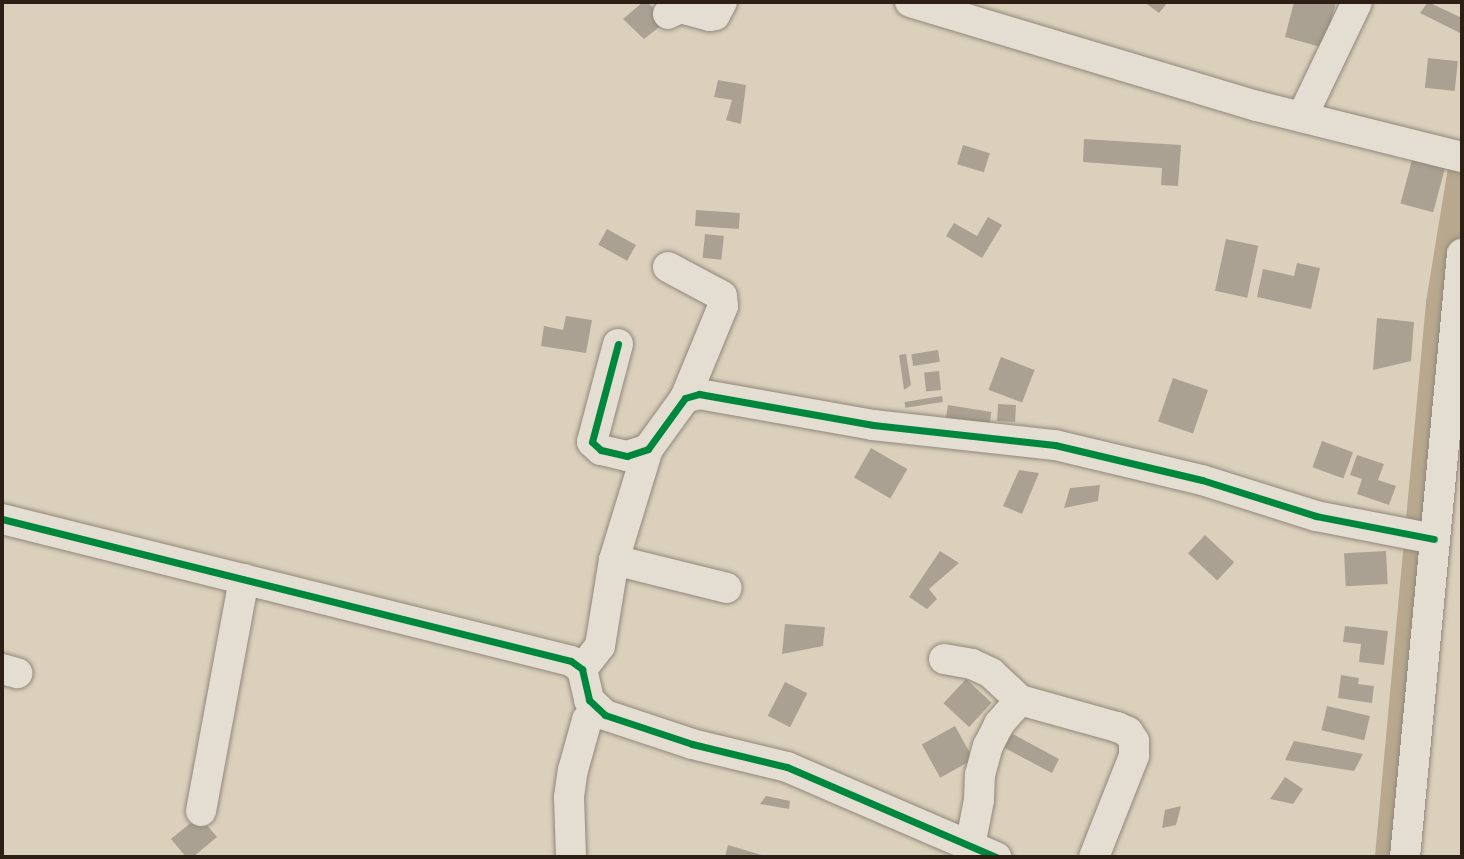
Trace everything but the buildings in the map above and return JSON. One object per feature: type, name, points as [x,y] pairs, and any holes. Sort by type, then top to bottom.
[{"type":"street","points":[[668,14],[680,8],[715,15],[722,2]]},
{"type":"street","points":[[910,2],[1302,117],[1452,154]]},
{"type":"street","points":[[1302,117],[1357,2]]},
{"type":"street","points":[[1405,857],[1462,254]]},
{"type":"street","points":[[582,669],[600,646],[614,560],[648,449],[685,398],[723,306],[722,296],[668,267]]},
{"type":"street","points":[[618,344],[592,442],[601,450],[627,456],[648,449]]},
{"type":"street","points":[[685,398],[699,394],[873,425],[1055,445],[1202,480],[1316,516],[1434,539]]},
{"type":"street","points":[[2,519],[571,661],[582,669],[589,700],[595,709],[692,744],[787,767],[983,852],[979,775],[988,746],[999,724],[1020,700]]},
{"type":"street","points":[[614,560],[727,588]]},
{"type":"street","points":[[201,811],[244,579]]},
{"type":"street","points":[[944,659],[972,664],[991,673],[1020,700],[1128,732],[1134,741],[1134,756],[1094,857]]},
{"type":"street","points":[[571,857],[569,797],[573,770],[582,732],[595,709]]},
{"type":"waterway","points":[[1388,857],[1439,303],[1462,163]]},
{"type":"cycle path","points":[[618,344],[592,442],[601,450],[627,456],[648,449],[685,398],[699,394],[873,425],[1055,445],[1202,480],[1316,516],[1434,539]]},
{"type":"cycle path","points":[[2,519],[571,661],[582,669],[589,700],[605,715],[692,744],[787,767],[996,857]]}]
